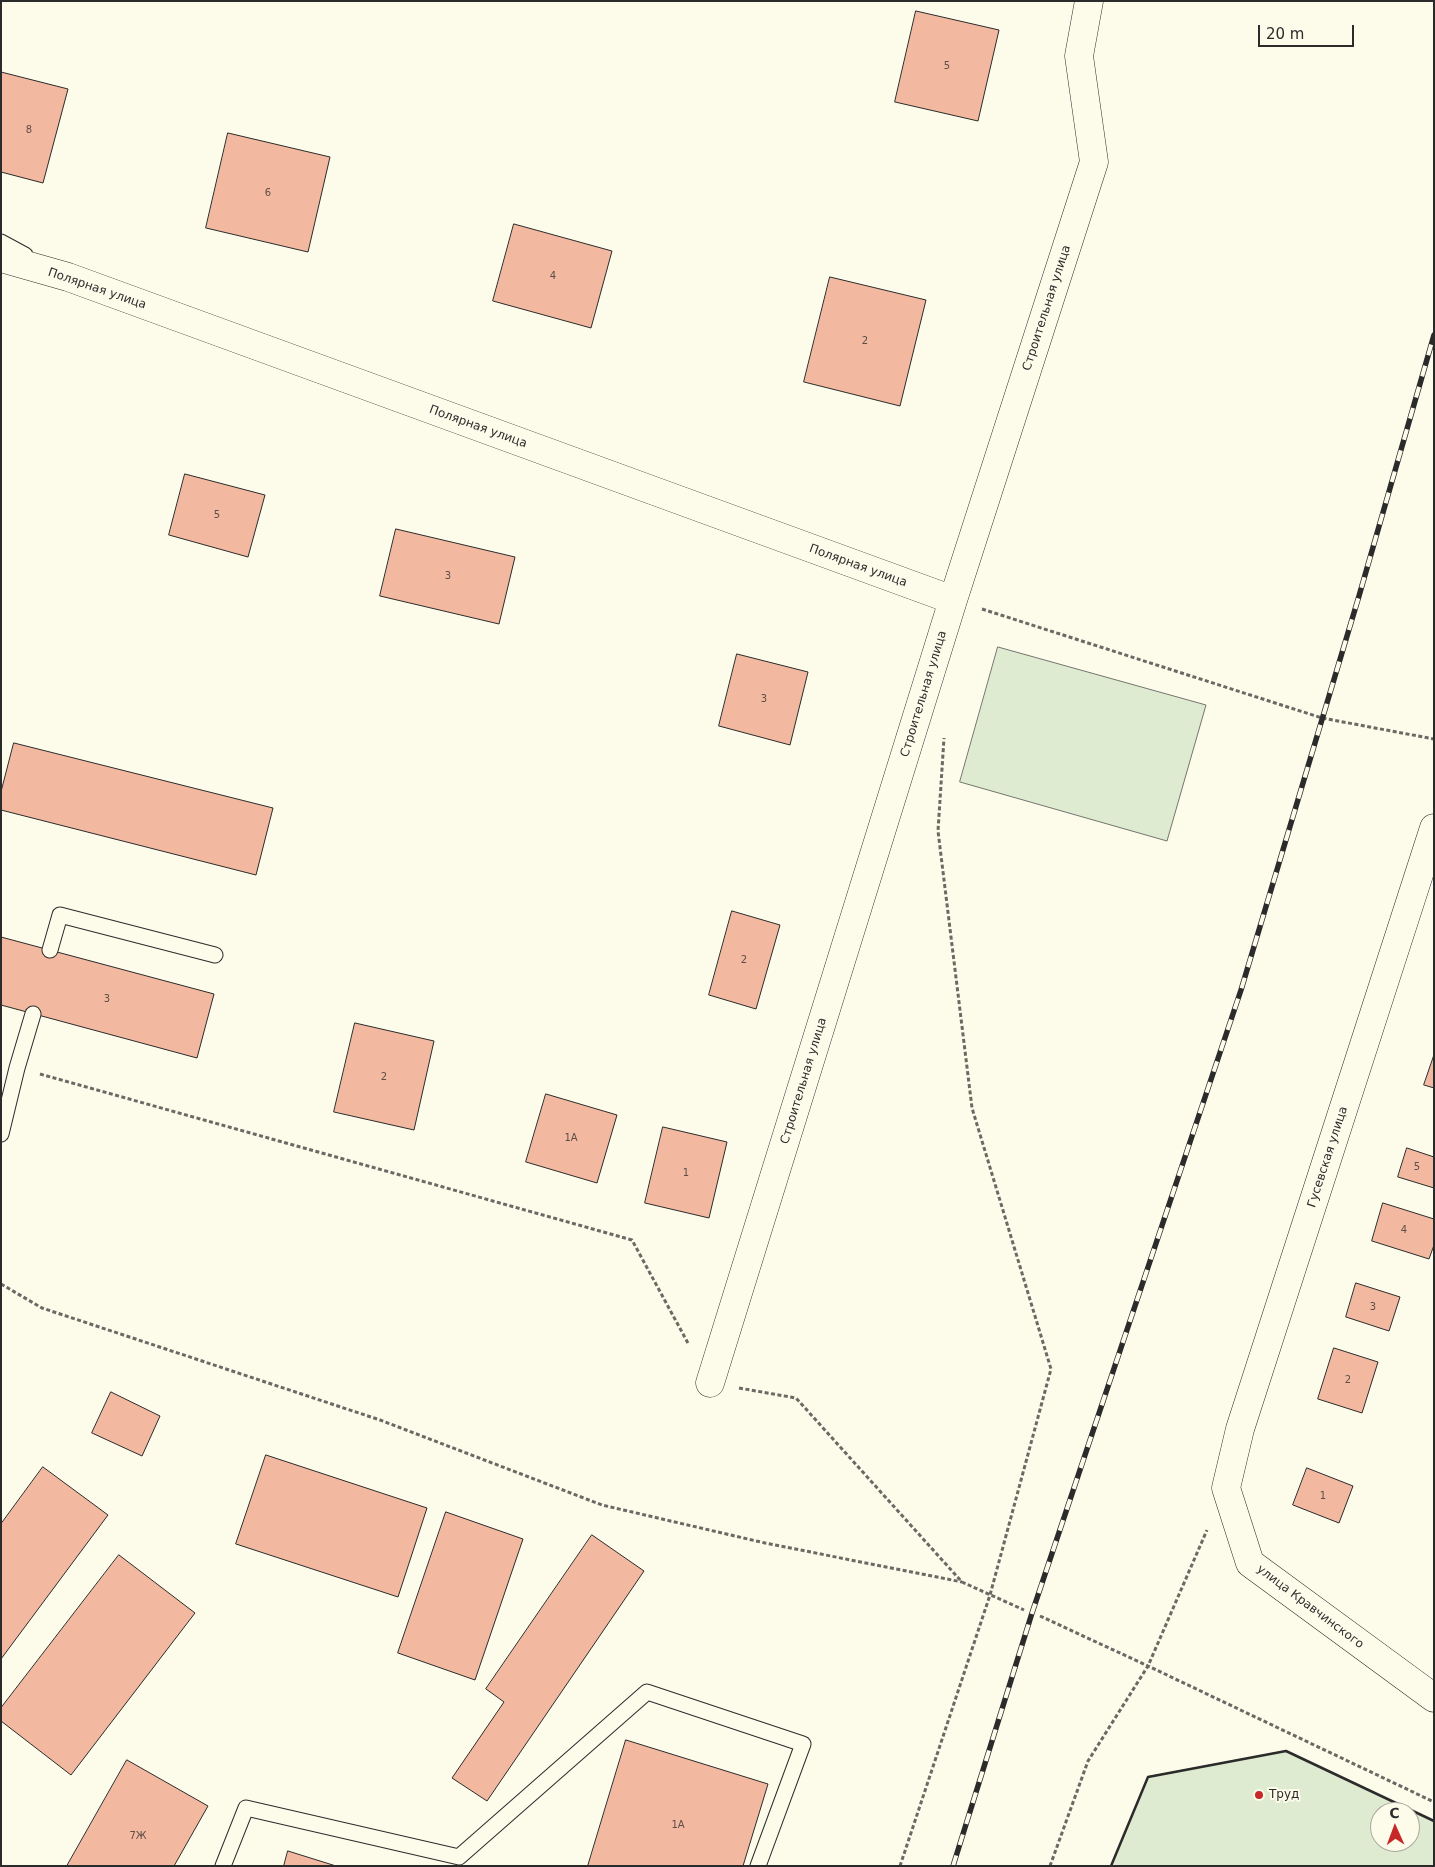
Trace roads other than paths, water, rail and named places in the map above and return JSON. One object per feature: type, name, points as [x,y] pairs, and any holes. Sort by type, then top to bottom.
[{"type":"street","name":"Строительная улица","points":[[710,1383],[953,600],[1094,162],[1079,56],[1089,1]]},
{"type":"street","name":"Полярная улица","points":[[1,258],[68,277],[953,600]]},
{"type":"street","name":"Гусевская улица","points":[[1226,1488],[1240,1429],[1434,828]]},
{"type":"street","name":"улица Кравчинского","points":[[1226,1488],[1250,1562],[1434,1698]]},
{"type":"lane","points":[[1,242],[68,277]]},
{"type":"lane","points":[[50,950],[60,914],[215,955]]},
{"type":"lane","points":[[1,1134],[34,1014]]},
{"type":"lane","points":[[223,1866],[246,1808],[459,1857],[647,1692],[803,1744],[758,1866]]},
{"type":"railway","points":[[953,1866],[1032,1613],[1241,990],[1359,596],[1434,335]]},
{"type":"place","name":"Труд","points":[[1259,1795]]}]
